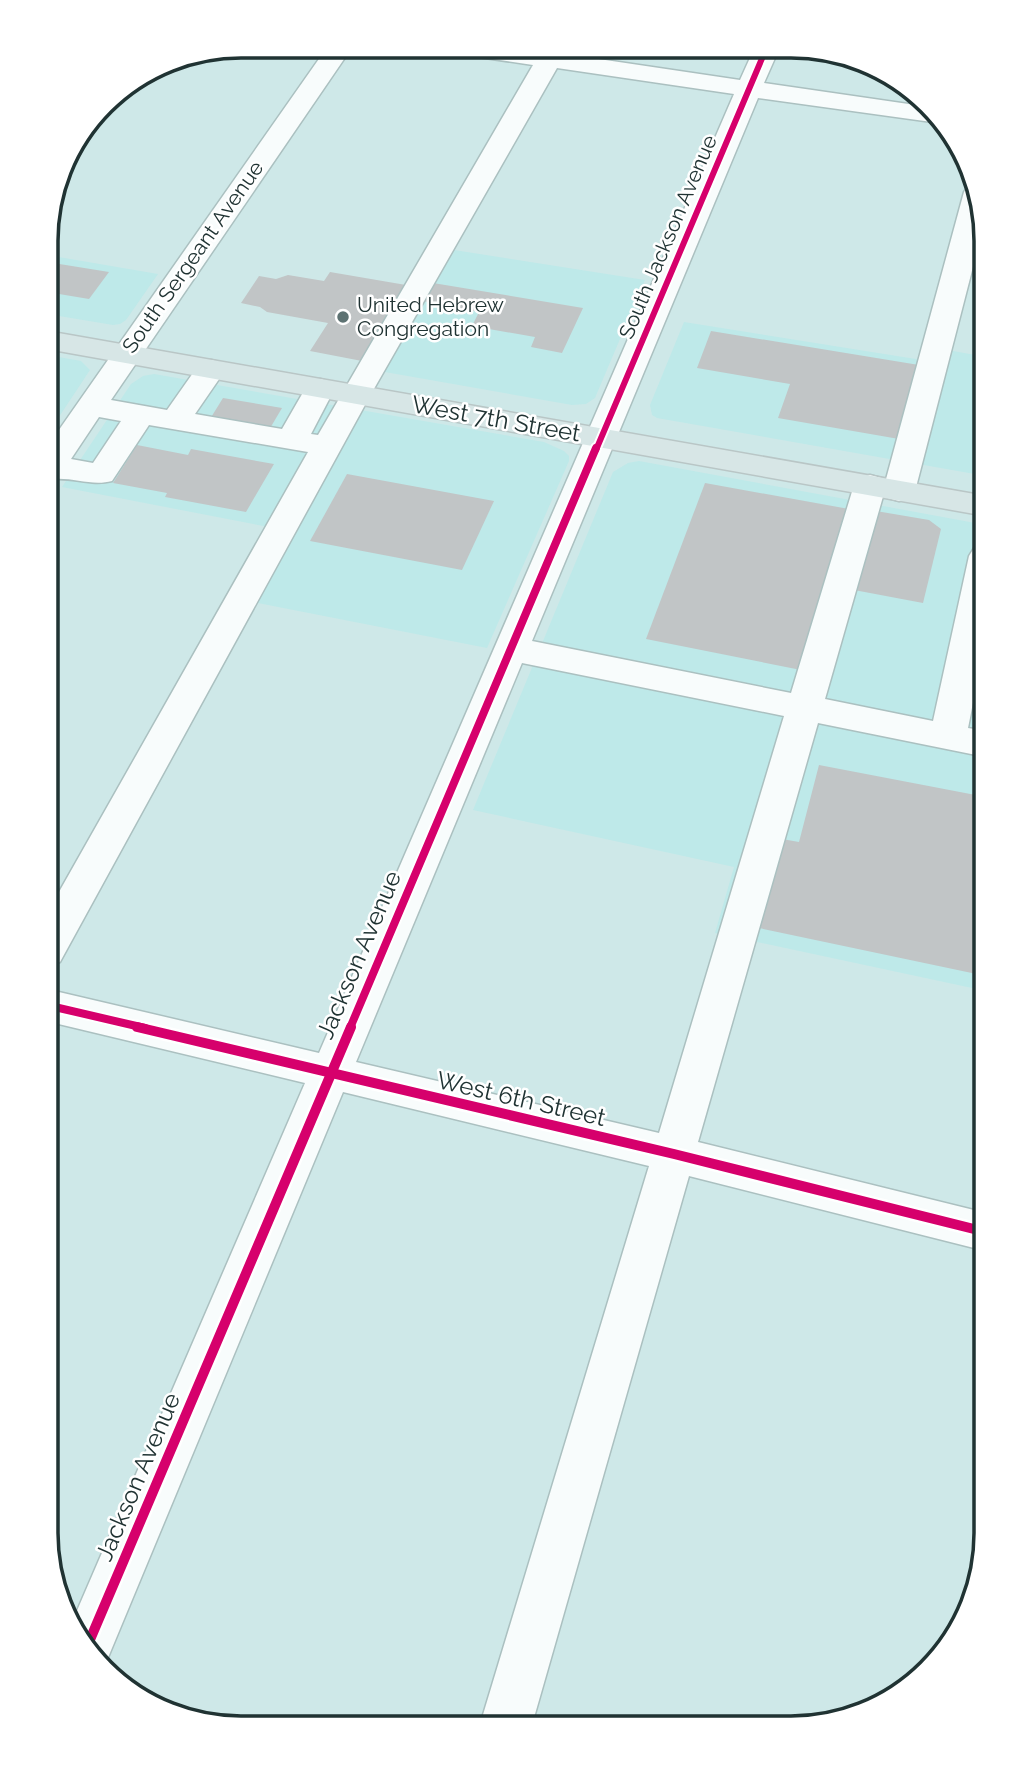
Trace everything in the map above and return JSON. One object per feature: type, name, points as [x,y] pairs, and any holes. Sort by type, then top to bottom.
[{"type":"main road","name":"West 7th Street","points":[[58,342],[974,504]]},
{"type":"street","name":"South Sergeant Avenue","points":[[58,452],[333,58]]},
{"type":"street","points":[[58,929],[356,394],[550,58]]},
{"type":"street","points":[[581,58],[750,88],[923,114]]},
{"type":"street","name":"South Jackson Avenue","points":[[602,438],[762,58]]},
{"type":"street","points":[[509,1716],[805,709],[885,488],[972,211]]},
{"type":"street","points":[[175,421],[211,369]]},
{"type":"street","points":[[291,441],[320,388]]},
{"type":"street","points":[[90,406],[327,446]]},
{"type":"street","points":[[58,468],[101,474],[141,415]]},
{"type":"street","name":"Jackson Avenue","points":[[91,1638],[602,438]]},
{"type":"street","points":[[947,737],[974,612]]},
{"type":"street","points":[[511,649],[974,742]]},
{"type":"street","name":"West 6th Street","points":[[58,1008],[674,1154],[974,1229]]},
{"type":"shaded area","points":[[435,247],[645,280],[595,398],[586,404],[572,405],[362,368]]},
{"type":"shaded area","points":[[58,257],[158,274],[126,320],[113,325],[58,316]]},
{"type":"shaded area","points":[[684,322],[922,360],[926,346],[974,355],[974,474],[657,418],[652,415],[650,405]]},
{"type":"shaded area","points":[[58,357],[81,361],[90,370],[58,418]]},
{"type":"shaded area","points":[[154,374],[544,442],[564,451],[569,456],[569,461],[487,648],[233,598],[274,528],[62,487],[131,384],[143,376]]},
{"type":"shaded area","points":[[639,461],[974,523],[974,988],[715,933],[734,867],[473,810],[613,472],[628,463]]},
{"type":"building","points":[[58,264],[109,272],[89,299],[58,294]]},
{"type":"building","name":"United Hebrew Congregation","points":[[330,272],[406,285],[362,361],[310,351],[328,323],[267,312],[260,307],[241,303],[259,276],[276,279],[288,275],[324,281]]},
{"type":"building","points":[[427,282],[583,308],[562,353],[531,347],[535,337],[472,326],[479,312],[418,300]]},
{"type":"building","points":[[711,331],[919,365],[899,439],[778,418],[790,384],[697,368]]},
{"type":"building","points":[[223,398],[282,408],[269,430],[210,419]]},
{"type":"building","points":[[137,445],[188,455],[191,449],[274,464],[246,512],[165,497],[167,493],[113,483]]},
{"type":"building","points":[[347,474],[494,501],[462,570],[310,541]]},
{"type":"building","points":[[705,483],[849,509],[801,670],[646,639]]},
{"type":"building","points":[[876,511],[929,520],[941,529],[923,603],[854,590]]},
{"type":"building","points":[[819,765],[974,795],[974,973],[759,928],[782,839],[799,842]]},
{"type":"cycle path","points":[[91,1638],[762,58]]},
{"type":"cycle path","points":[[58,1008],[674,1154],[974,1229]]},
{"type":"place","name":"United Hebrew Congregation","points":[[343,317]]}]
